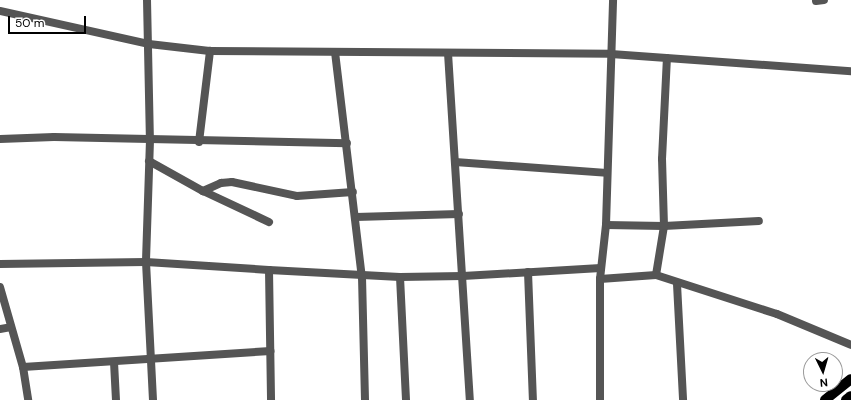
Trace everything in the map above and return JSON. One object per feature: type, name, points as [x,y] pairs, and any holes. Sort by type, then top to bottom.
[{"type":"main road","points":[[825,400],[851,379]]},
{"type":"main road","points":[[846,400],[851,396]]},
{"type":"street","points":[[147,0],[150,140],[146,262],[154,400]]},
{"type":"street","points":[[600,400],[600,278],[606,225],[613,0]]},
{"type":"street","points":[[0,11],[149,44],[210,51],[611,54],[851,71]]},
{"type":"street","points":[[199,142],[210,51]]},
{"type":"street","points":[[335,52],[356,216],[362,277],[365,400]]},
{"type":"street","points":[[448,53],[470,400]]},
{"type":"street","points":[[656,275],[664,226],[662,159],[667,58]]},
{"type":"street","points":[[0,139],[54,137],[199,142],[347,143]]},
{"type":"street","points":[[149,161],[203,192],[269,222]]},
{"type":"street","points":[[455,162],[607,173]]},
{"type":"street","points":[[203,192],[221,183],[232,182],[297,196],[353,192]]},
{"type":"street","points":[[356,216],[459,214]]},
{"type":"street","points":[[606,225],[664,226],[759,221]]},
{"type":"street","points":[[0,264],[146,262],[362,277],[463,276],[601,268]]},
{"type":"street","points":[[269,270],[271,400]]},
{"type":"street","points":[[528,272],[533,400]]},
{"type":"street","points":[[600,278],[656,275],[677,284],[777,314],[851,345]]},
{"type":"street","points":[[400,277],[406,400]]},
{"type":"street","points":[[677,284],[682,400]]},
{"type":"street","points":[[0,287],[23,367],[28,400]]},
{"type":"street","points":[[0,329],[11,327]]},
{"type":"street","points":[[23,367],[270,351]]},
{"type":"street","points":[[114,362],[116,400]]}]
